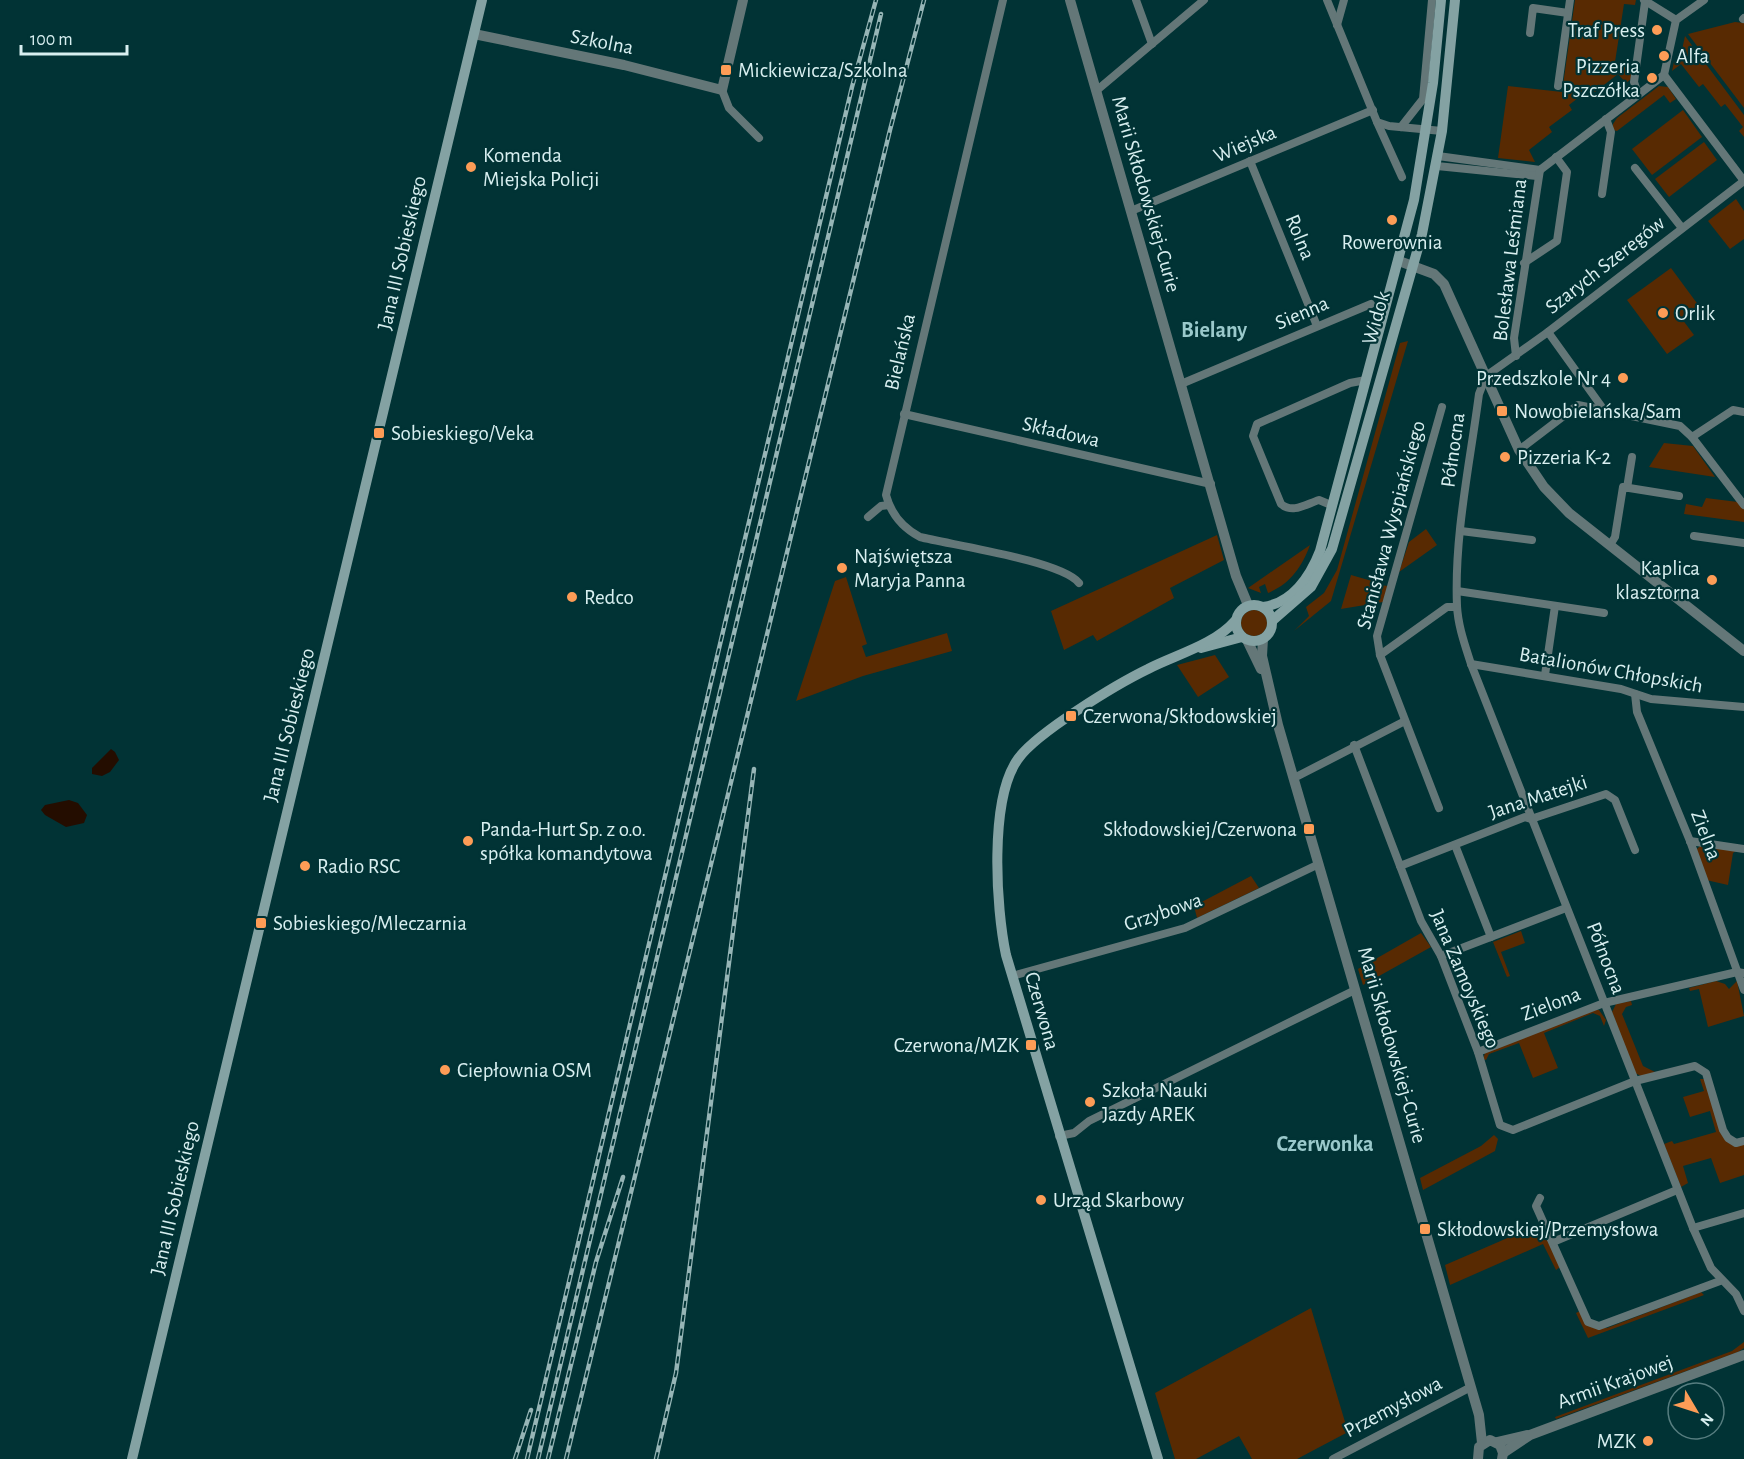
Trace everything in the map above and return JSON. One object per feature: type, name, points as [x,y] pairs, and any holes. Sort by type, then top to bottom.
[{"type":"main road","name":"Jana III Sobieskiego","points":[[132,1459],[482,0]]},
{"type":"main road","name":"Widok","points":[[1263,607],[1286,599],[1310,572],[1320,551],[1414,200],[1426,129],[1441,0]]},
{"type":"main road","name":"Widok","points":[[1272,621],[1298,601],[1316,581],[1332,549],[1412,265],[1437,161],[1455,0]]},
{"type":"main road","points":[[1248,605],[1263,607],[1272,621],[1270,631],[1263,639],[1244,639],[1235,621],[1239,612],[1248,605]]},
{"type":"main road","name":"Czerwona","points":[[1158,1459],[1012,976],[999,916],[996,870],[1002,813],[1011,770],[1026,749],[1048,731],[1143,671],[1222,633],[1235,621]]},
{"type":"main road","name":"Czerwona","points":[[1184,652],[1244,639]]},
{"type":"street","points":[[743,0],[722,90],[729,108],[759,138]]},
{"type":"street","name":"Bielańska","points":[[889,505],[886,495],[904,414],[1003,0]]},
{"type":"street","name":"Marii Skłodowskiej-Curie","points":[[1070,0],[1236,576],[1248,605]]},
{"type":"street","points":[[1136,0],[1152,44]]},
{"type":"street","points":[[1096,91],[1204,0]]},
{"type":"street","points":[[1327,0],[1402,177]]},
{"type":"street","points":[[1337,26],[1344,0]]},
{"type":"street","points":[[1401,127],[1423,99],[1432,0]]},
{"type":"street","points":[[1558,86],[1570,0]]},
{"type":"street","points":[[1437,161],[1539,173],[1556,157],[1664,75],[1676,20],[1704,0]]},
{"type":"street","points":[[1638,94],[1634,82],[1644,1],[1676,20]]},
{"type":"street","points":[[1530,33],[1533,8],[1568,13]]},
{"type":"street","name":"Szkolna","points":[[474,34],[624,65],[722,90]]},
{"type":"street","points":[[1664,75],[1744,181]]},
{"type":"street","name":"Wiejska","points":[[1131,211],[1373,110]]},
{"type":"street","points":[[1602,194],[1611,132],[1606,119]]},
{"type":"street","points":[[1377,122],[1442,131]]},
{"type":"street","points":[[1524,263],[1557,241],[1568,172],[1556,157]]},
{"type":"street","name":"Rolna","points":[[1250,161],[1317,326]]},
{"type":"street","points":[[1635,168],[1682,228]]},
{"type":"street","name":"Bolesława Leśmiana","points":[[1516,356],[1514,338],[1539,173]]},
{"type":"street","name":"Szarych Szeregów","points":[[1486,376],[1548,332],[1744,181]]},
{"type":"street","points":[[1399,261],[1434,274],[1444,284],[1519,450],[1552,496],[1744,651]]},
{"type":"street","name":"Sienna","points":[[1181,384],[1371,304]]},
{"type":"street","points":[[1548,332],[1604,410]]},
{"type":"street","name":"Północna","points":[[1486,376],[1479,394],[1461,531],[1457,591],[1461,632],[1471,664],[1677,1190],[1711,1268],[1720,1281],[1736,1294],[1744,1311]]},
{"type":"street","points":[[1331,505],[1319,500],[1296,509],[1286,508],[1281,504],[1253,436],[1253,429],[1267,419],[1350,383],[1366,380]]},
{"type":"street","points":[[1519,450],[1578,405],[1680,426],[1687,429],[1744,505]]},
{"type":"street","name":"Stanisława Wyspiańskiego","points":[[1439,808],[1380,655],[1377,636],[1442,407]]},
{"type":"street","points":[[1692,437],[1733,410],[1744,412]]},
{"type":"street","name":"Składowa","points":[[904,414],[1211,484]]},
{"type":"street","points":[[1627,488],[1632,458]]},
{"type":"street","points":[[1610,545],[1615,537],[1623,487],[1679,496]]},
{"type":"street","points":[[868,517],[881,506],[889,505],[909,531],[920,537],[1051,566],[1074,576],[1079,583]]},
{"type":"street","points":[[1461,531],[1532,540]]},
{"type":"street","points":[[1694,536],[1744,543]]},
{"type":"street","points":[[1457,591],[1604,613]]},
{"type":"street","points":[[1545,675],[1556,606]]},
{"type":"street","points":[[1380,655],[1447,607],[1457,607]]},
{"type":"street","name":"Marii Skłodowskiej-Curie","points":[[1244,639],[1268,686]]},
{"type":"street","name":"Marii Skłodowskiej-Curie","points":[[1263,639],[1262,656],[1268,686],[1294,778],[1479,1415],[1491,1442]]},
{"type":"street","name":"Batalionów Chłopskich","points":[[1471,664],[1545,675],[1621,689],[1635,694],[1705,705],[1744,707]]},
{"type":"street","name":"Zielna","points":[[1635,694],[1637,712],[1741,972],[1744,990]]},
{"type":"street","points":[[1294,778],[1354,745],[1405,721]]},
{"type":"street","name":"Jana Zamoyskiego","points":[[1354,745],[1421,921],[1441,956],[1478,1052],[1500,1125],[1513,1130],[1635,1080]]},
{"type":"street","name":"Jana Matejki","points":[[1400,866],[1525,817],[1531,819],[1607,794],[1616,801],[1635,850]]},
{"type":"street","points":[[1690,841],[1744,849]]},
{"type":"street","points":[[1455,845],[1491,937]]},
{"type":"street","name":"Grzybowa","points":[[1012,976],[1185,928],[1319,864]]},
{"type":"street","points":[[1441,956],[1566,908]]},
{"type":"street","name":"Zielona","points":[[1478,1052],[1604,1003],[1741,972]]},
{"type":"street","points":[[1059,1136],[1074,1133],[1089,1121],[1233,1048],[1355,990]]},
{"type":"street","points":[[1635,1080],[1690,1067],[1700,1068],[1706,1073],[1725,1136],[1736,1143],[1744,1141]]},
{"type":"street","points":[[1553,1242],[1677,1190]]},
{"type":"street","points":[[1540,1198],[1536,1206],[1588,1322],[1594,1325],[1599,1326],[1720,1281]]},
{"type":"street","points":[[1693,1228],[1744,1213]]},
{"type":"street","name":"Armii Krajowej","points":[[1503,1456],[1530,1435],[1744,1355]]},
{"type":"street","name":"Przemysłowa","points":[[1334,1459],[1471,1387]]},
{"type":"street","points":[[1478,1459],[1478,1450],[1491,1442],[1530,1435]]},
{"type":"street","points":[[1491,1442],[1503,1456]]},
{"type":"shaded area","points":[[1575,0],[1636,0],[1635,5],[1624,4],[1615,62],[1633,65],[1631,79],[1626,83],[1618,74],[1595,92],[1591,88],[1569,105],[1572,110],[1549,127],[1552,132],[1529,150],[1535,162],[1498,158],[1508,86],[1562,92]]},
{"type":"shaded area","points":[[1735,22],[1744,23],[1744,108],[1688,34]]},
{"type":"shaded area","points":[[1685,36],[1744,115],[1744,137],[1739,131],[1743,127],[1725,104],[1721,107],[1703,84],[1699,87],[1681,64],[1672,71],[1674,62],[1680,59]]},
{"type":"shaded area","points":[[1659,86],[1668,87],[1676,99],[1670,103],[1664,95],[1617,131],[1613,130],[1613,124],[1617,118]]},
{"type":"shaded area","points":[[1683,110],[1702,137],[1652,175],[1632,149]]},
{"type":"shaded area","points":[[1704,142],[1717,160],[1669,197],[1655,179]]},
{"type":"shaded area","points":[[1736,199],[1744,211],[1744,239],[1730,249],[1708,221]]},
{"type":"shaded area","name":"Orlik","points":[[1671,268],[1699,306],[1682,319],[1694,335],[1667,354],[1627,300]]},
{"type":"shaded area","points":[[1408,341],[1331,601],[1294,631],[1309,616],[1306,607],[1324,593],[1337,570],[1400,343]]},
{"type":"shaded area","points":[[1664,443],[1693,446],[1715,477],[1649,467]]},
{"type":"shaded area","points":[[1706,498],[1738,502],[1744,509],[1744,522],[1684,514],[1686,504],[1702,507]]},
{"type":"shaded area","points":[[1426,529],[1437,545],[1399,572],[1409,542]]},
{"type":"shaded area","points":[[1217,535],[1224,560],[1170,588],[1174,598],[1097,641],[1093,635],[1064,650],[1051,611]]},
{"type":"shaded area","points":[[1310,545],[1299,567],[1283,585],[1268,593],[1265,584],[1259,587],[1261,593],[1248,588]]},
{"type":"shaded area","points":[[1351,575],[1372,581],[1371,584],[1388,586],[1383,602],[1341,609]]},
{"type":"shaded area","points":[[846,577],[867,644],[862,646],[866,657],[947,633],[952,651],[863,676],[796,701],[835,581]]},
{"type":"shaded area","points":[[1254,610],[1263,614],[1267,623],[1263,632],[1254,636],[1245,632],[1241,623],[1245,614]]},
{"type":"shaded area","points":[[1215,655],[1229,677],[1198,697],[1177,665]]},
{"type":"shaded area","points":[[111,749],[119,760],[110,772],[102,776],[92,774],[92,768]]},
{"type":"shaded area","points":[[69,800],[78,803],[87,815],[84,823],[66,827],[45,815],[41,810],[45,805]]},
{"type":"shaded area","points":[[1701,845],[1736,851],[1733,853],[1728,885],[1706,880],[1696,850]]},
{"type":"shaded area","points":[[1251,876],[1259,888],[1197,918],[1194,906]]},
{"type":"shaded area","points":[[1521,931],[1525,943],[1501,952],[1510,976],[1507,977],[1493,942]]},
{"type":"shaded area","points":[[1421,933],[1431,947],[1363,985],[1358,969]]},
{"type":"shaded area","points":[[1716,981],[1725,984],[1729,989],[1737,981],[1744,1016],[1708,1027],[1699,989],[1690,991],[1689,988]]},
{"type":"shaded area","points":[[1631,1001],[1632,1005],[1626,1007],[1622,1014],[1643,1066],[1655,1072],[1643,1077],[1635,1073],[1612,1012],[1616,1004]]},
{"type":"shaded area","points":[[1591,1010],[1599,1010],[1606,1020],[1604,1026],[1600,1016],[1593,1013],[1544,1033],[1558,1068],[1533,1078],[1519,1043],[1489,1054],[1486,1060],[1483,1059],[1485,1053]]},
{"type":"shaded area","points":[[1700,1079],[1705,1079],[1721,1134],[1744,1144],[1744,1175],[1720,1183],[1711,1158],[1683,1166],[1688,1183],[1681,1187],[1664,1144],[1672,1141],[1674,1144],[1716,1132],[1710,1111],[1690,1117],[1683,1097],[1704,1091]]},
{"type":"shaded area","points":[[1494,1135],[1498,1139],[1495,1151],[1423,1190],[1420,1178],[1481,1146]]},
{"type":"shaded area","points":[[1540,1224],[1560,1267],[1556,1270],[1543,1244],[1450,1285],[1445,1265]]},
{"type":"shaded area","points":[[1701,1292],[1704,1295],[1588,1338],[1576,1313],[1580,1311],[1593,1328],[1607,1328]]},
{"type":"shaded area","points":[[1311,1308],[1348,1432],[1297,1459],[1252,1459],[1239,1436],[1196,1459],[1175,1459],[1155,1393]]},
{"type":"shaded area","points":[[1744,1342],[1744,1348],[1738,1352],[1556,1419],[1555,1417],[1732,1351]]},
{"type":"railway","points":[[527,1459],[852,87],[876,0]]},
{"type":"railway","points":[[566,1459],[890,130],[924,0]]},
{"type":"railway","points":[[538,1459],[881,14]]},
{"type":"railway","points":[[656,1459],[676,1373],[754,769]]},
{"type":"railway","points":[[548,1459],[596,1262],[623,1177]]},
{"type":"railway","points":[[515,1459],[531,1410]]},
{"type":"place","name":"Traf Press","points":[[1657,30]]},
{"type":"place","name":"Alfa","points":[[1664,56]]},
{"type":"place","name":"Mickiewicza/Szkolna","points":[[726,70]]},
{"type":"place","name":"Pizzeria Pszczółka","points":[[1652,78]]},
{"type":"place","name":"Komenda Miejska Policji","points":[[471,167]]},
{"type":"place","name":"Rowerownia","points":[[1392,220]]},
{"type":"place","name":"Orlik","points":[[1663,313]]},
{"type":"place","name":"Przedszkole Nr 4","points":[[1623,378]]},
{"type":"place","name":"Nowobielańska/Sam","points":[[1502,411]]},
{"type":"place","name":"Sobieskiego/Veka","points":[[379,433]]},
{"type":"place","name":"Pizzeria K-2","points":[[1505,457]]},
{"type":"place","name":"Najświętsza Maryja Panna","points":[[842,568]]},
{"type":"place","name":"Kaplica klasztorna","points":[[1712,580]]},
{"type":"place","name":"Redco","points":[[572,597]]},
{"type":"place","name":"Czerwona/Skłodowskiej","points":[[1071,716]]},
{"type":"place","name":"Skłodowskiej/Czerwona","points":[[1309,829]]},
{"type":"place","name":"Panda-Hurt Sp. z o.o. spółka komandytowa","points":[[468,841]]},
{"type":"place","name":"Radio RSC","points":[[305,866]]},
{"type":"place","name":"Sobieskiego/Mleczarnia","points":[[261,923]]},
{"type":"place","name":"Czerwona/MZK","points":[[1031,1045]]},
{"type":"place","name":"Ciepłownia OSM","points":[[445,1070]]},
{"type":"place","name":"Szkoła Nauki Jazdy AREK","points":[[1090,1102]]},
{"type":"place","name":"Urząd Skarbowy","points":[[1041,1200]]},
{"type":"place","name":"Skłodowskiej/Przemysłowa","points":[[1425,1229]]},
{"type":"place","name":"MZK","points":[[1648,1441]]},
{"type":"district","name":"Bielany","points":[[1214,330]]},
{"type":"district","name":"Czerwonka","points":[[1325,1144]]}]
